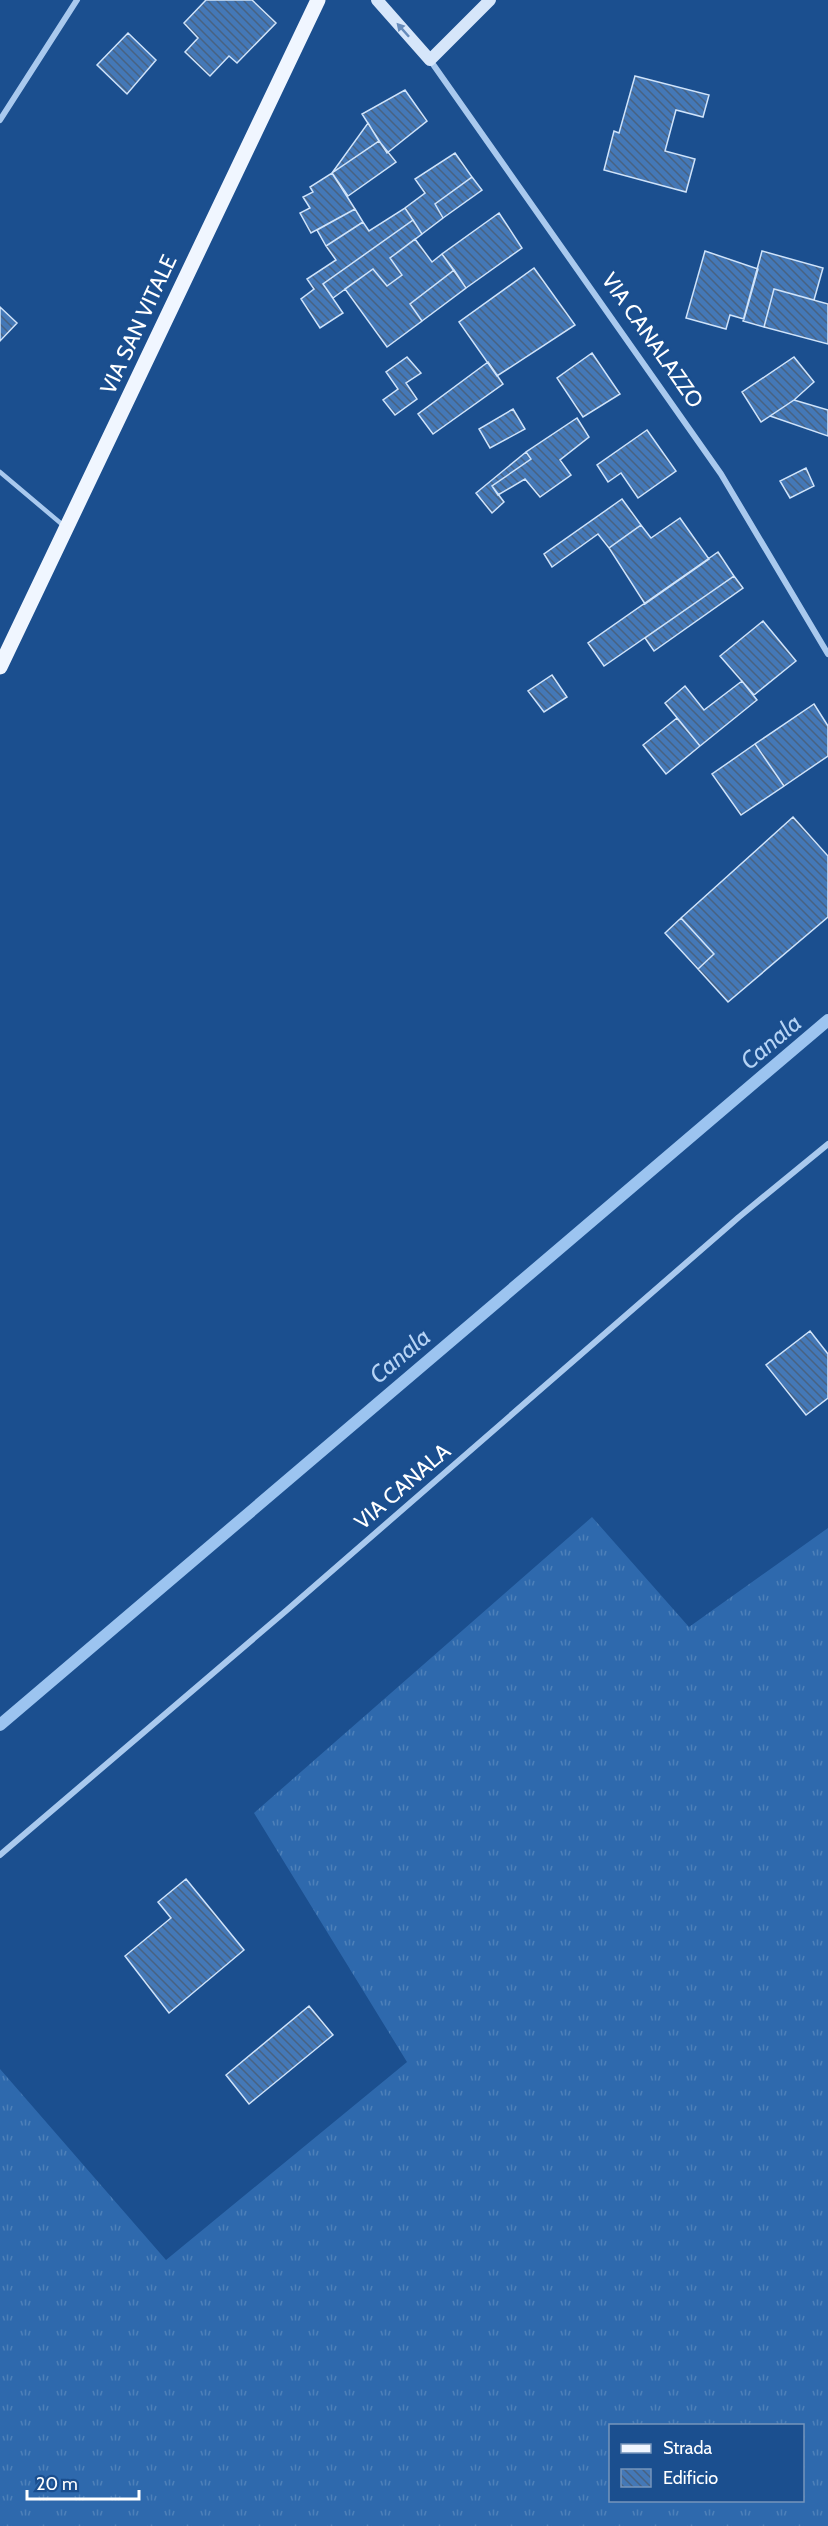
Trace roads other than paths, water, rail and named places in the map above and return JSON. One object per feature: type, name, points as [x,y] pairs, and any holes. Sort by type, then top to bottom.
[{"type":"main road","name":"VIA SAN VITALE","points":[[0,667],[318,0]]},
{"type":"main road","name":"VIA CANALAZZO","points":[[377,0],[430,60]]},
{"type":"main road","points":[[430,60],[490,0]]},
{"type":"street","points":[[0,120],[77,0]]},
{"type":"street","name":"VIA CANALAZZO","points":[[430,60],[721,474],[828,654]]},
{"type":"street","name":"VIA CANALA","points":[[0,1856],[287,1611],[739,1217],[828,1143]]},
{"type":"lane","points":[[0,472],[66,527]]},
{"type":"waterway","name":"Canala","points":[[0,1725],[828,1020]]}]
